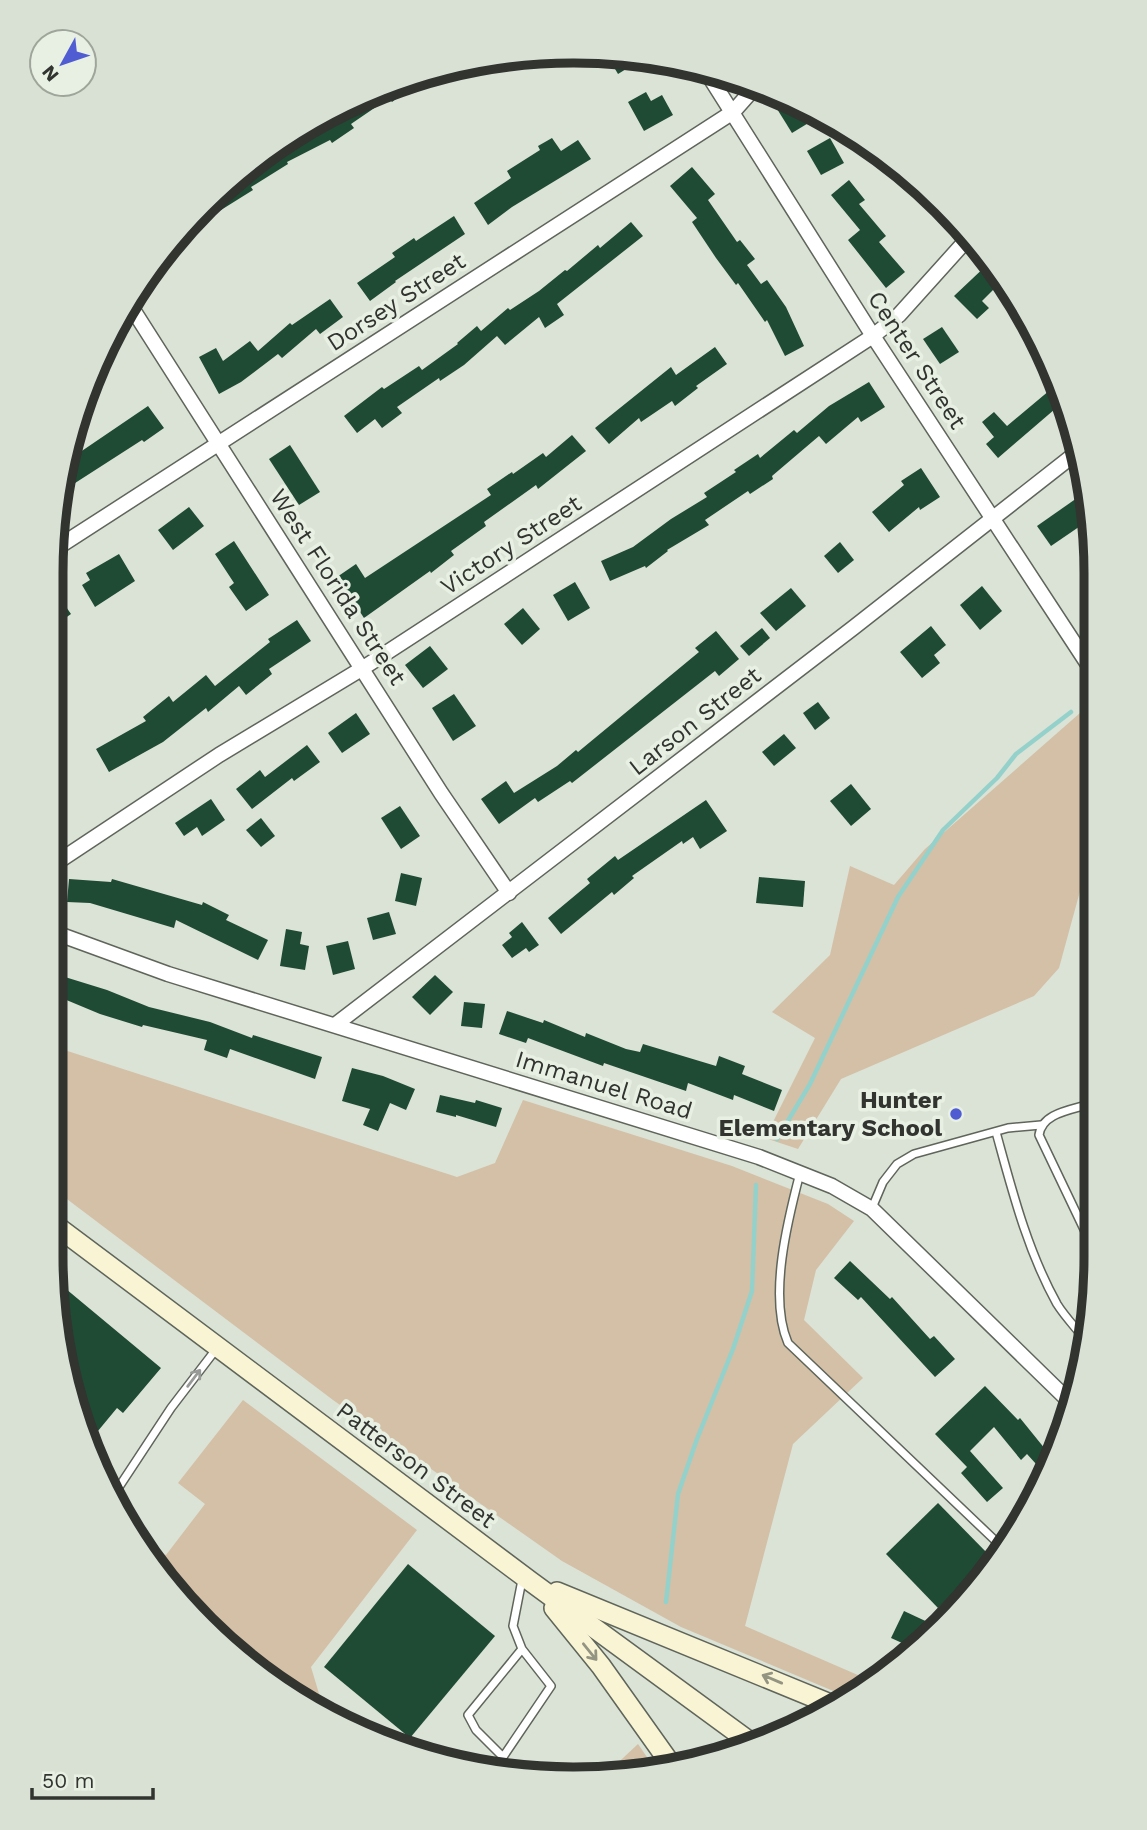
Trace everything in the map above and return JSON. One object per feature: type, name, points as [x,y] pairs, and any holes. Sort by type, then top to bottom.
[{"type":"main road","name":"Patterson Street","points":[[63,1231],[744,1738]]},
{"type":"main road","points":[[526,1578],[824,1701]]},
{"type":"main road","points":[[526,1578],[601,1666],[667,1758]]},
{"type":"street","name":"Center Street","points":[[713,82],[873,336],[1084,660]]},
{"type":"street","name":"Dorsey Street","points":[[64,543],[733,112],[749,94]]},
{"type":"street","name":"Victory Street","points":[[63,858],[219,755],[363,668],[873,336],[900,315],[963,244]]},
{"type":"street","name":"West Florida Street","points":[[135,312],[442,793],[509,892]]},
{"type":"street","name":"Larson Street","points":[[335,1025],[1071,458]]},
{"type":"street","name":"Immanuel Road","points":[[63,936],[167,974],[801,1172],[832,1186],[872,1209],[1064,1397]]},
{"type":"lane","points":[[1084,1106],[1049,1117],[1041,1125],[1039,1135],[1084,1229]]},
{"type":"lane","points":[[872,1209],[883,1182],[897,1164],[914,1154],[996,1132],[1041,1125]]},
{"type":"lane","points":[[996,1132],[1018,1211],[1035,1255],[1058,1305],[1079,1331]]},
{"type":"lane","points":[[801,1172],[787,1224],[780,1292],[782,1329],[788,1343],[997,1542]]},
{"type":"lane","points":[[119,1487],[171,1408],[217,1348]]},
{"type":"lane","points":[[522,1648],[468,1715],[476,1730],[503,1756],[551,1685],[522,1648],[513,1626],[526,1578]]},
{"type":"shaded area","points":[[1080,713],[1084,718],[1084,877],[1059,968],[1034,996],[841,1079],[798,1149],[765,1138],[815,1038],[772,1012],[830,955],[850,866],[894,885],[925,849]]},
{"type":"shaded area","points":[[63,1050],[457,1177],[495,1163],[523,1100],[732,1166],[828,1204],[854,1221],[816,1270],[804,1320],[863,1378],[793,1444],[745,1626],[863,1677],[838,1693],[681,1627],[562,1561],[333,1400],[63,1196]]},
{"type":"shaded area","points":[[243,1400],[417,1530],[311,1667],[321,1701],[263,1662],[237,1640],[190,1593],[158,1554],[166,1555],[205,1504],[178,1483]]},
{"type":"shaded area","points":[[638,1744],[650,1761],[640,1763],[615,1765]]},
{"type":"building","points":[[612,64],[631,66],[618,74]]},
{"type":"building","points":[[406,91],[392,102],[389,98],[351,124],[354,128],[332,143],[330,140],[287,162],[288,164],[251,187],[253,190],[221,210],[219,207],[263,168],[318,131],[378,102]]},
{"type":"building","points":[[646,92],[651,101],[662,95],[673,115],[644,131],[628,102]]},
{"type":"building","points":[[774,104],[810,122],[792,133]]},
{"type":"building","points":[[552,138],[561,151],[578,140],[591,159],[512,207],[488,225],[474,203],[511,178],[507,171],[540,150],[538,146]]},
{"type":"building","points":[[830,138],[844,163],[821,175],[807,151]]},
{"type":"building","points":[[692,167],[715,194],[708,200],[737,242],[740,240],[755,259],[747,265],[761,284],[767,280],[786,307],[804,346],[785,356],[767,320],[765,322],[738,283],[736,285],[692,222],[697,218],[670,186]]},
{"type":"building","points":[[849,180],[865,200],[859,204],[886,236],[879,242],[905,272],[886,288],[848,240],[860,230],[831,195]]},
{"type":"building","points":[[454,216],[465,234],[370,301],[357,283],[395,257],[392,253]]},
{"type":"building","points":[[631,222],[643,236],[557,304],[564,315],[545,328],[539,317],[505,345],[497,336],[464,365],[440,381],[439,378],[397,407],[402,413],[382,428],[375,419],[357,433],[344,416],[382,387],[384,389],[419,366],[422,370],[458,344],[477,326],[481,331],[508,308],[510,310],[567,271],[598,245],[600,248]]},
{"type":"building","points":[[983,269],[996,287],[982,301],[989,308],[977,319],[954,296]]},
{"type":"building","points":[[330,299],[343,317],[320,334],[316,329],[282,358],[278,354],[241,382],[219,394],[199,357],[216,348],[223,361],[250,341],[258,351],[290,323],[292,325]]},
{"type":"building","points":[[942,327],[959,352],[940,364],[923,339]]},
{"type":"building","points":[[715,347],[727,364],[696,386],[698,388],[675,406],[672,401],[641,422],[639,418],[609,444],[595,428],[671,367],[676,375]]},
{"type":"building","points":[[869,382],[885,407],[861,422],[858,417],[826,444],[819,436],[772,476],[773,479],[750,494],[748,491],[705,520],[709,525],[667,550],[646,568],[645,566],[610,581],[601,561],[633,547],[707,497],[704,493],[736,472],[734,470],[758,454],[760,458],[794,430],[797,433],[829,406]]},
{"type":"building","points":[[1050,390],[1057,408],[998,458],[986,444],[994,437],[982,422],[994,412],[1007,426]]},
{"type":"building","points":[[148,406],[164,428],[71,486],[77,454]]},
{"type":"building","points":[[572,435],[586,451],[538,489],[536,485],[484,522],[486,526],[451,551],[454,555],[364,618],[337,577],[356,564],[365,578],[491,495],[487,489],[543,453],[546,457]]},
{"type":"building","points":[[290,445],[320,492],[299,505],[269,459]]},
{"type":"building","points":[[921,468],[940,497],[920,510],[919,507],[889,532],[872,512],[904,485],[901,481]]},
{"type":"building","points":[[1078,497],[1082,525],[1051,546],[1037,526]]},
{"type":"building","points":[[189,507],[204,526],[173,550],[158,530]]},
{"type":"building","points":[[234,541],[269,595],[246,611],[229,587],[234,583],[215,554]]},
{"type":"building","points":[[840,542],[854,560],[838,573],[824,556]]},
{"type":"building","points":[[119,554],[135,581],[95,607],[82,585],[90,580],[86,573]]},
{"type":"building","points":[[575,582],[590,608],[568,621],[553,595]]},
{"type":"building","points":[[982,586],[1002,611],[980,630],[960,605]]},
{"type":"building","points":[[791,588],[806,606],[776,631],[760,613]]},
{"type":"building","points":[[63,602],[71,614],[63,620]]},
{"type":"building","points":[[523,608],[540,629],[522,645],[504,624]]},
{"type":"building","points":[[297,620],[311,641],[269,669],[272,674],[246,695],[239,686],[208,712],[206,708],[163,742],[109,772],[96,749],[146,721],[143,717],[169,696],[173,702],[206,675],[215,686],[270,642],[268,639]]},
{"type":"building","points":[[931,626],[946,645],[934,655],[940,663],[922,678],[900,652]]},
{"type":"building","points":[[762,628],[770,638],[749,656],[740,646]]},
{"type":"building","points":[[716,631],[739,659],[719,676],[715,671],[572,783],[570,781],[538,802],[535,798],[499,824],[481,799],[506,781],[514,793],[557,766],[576,750],[578,752],[699,652],[695,648]]},
{"type":"building","points":[[430,646],[448,669],[423,688],[405,665]]},
{"type":"building","points":[[454,694],[476,726],[453,741],[432,708]]},
{"type":"building","points":[[818,702],[830,718],[815,730],[803,713]]},
{"type":"building","points":[[356,713],[370,734],[342,753],[328,733]]},
{"type":"building","points":[[784,734],[796,748],[774,766],[762,752]]},
{"type":"building","points":[[307,745],[320,762],[294,781],[292,778],[252,809],[236,789],[260,770],[265,777]]},
{"type":"building","points":[[851,784],[871,809],[851,826],[830,801]]},
{"type":"building","points":[[211,799],[225,820],[202,836],[197,827],[184,836],[175,823]]},
{"type":"building","points":[[706,800],[727,831],[700,849],[693,837],[683,844],[682,841],[632,876],[634,878],[614,895],[612,892],[561,934],[548,918],[590,883],[587,879],[615,856],[618,860]]},
{"type":"building","points":[[400,806],[420,836],[401,849],[381,818]]},
{"type":"building","points":[[261,818],[275,836],[261,847],[246,830]]},
{"type":"building","points":[[401,873],[422,878],[416,906],[395,901]]},
{"type":"building","points":[[759,877],[805,881],[803,907],[756,903]]},
{"type":"building","points":[[69,879],[111,882],[112,879],[202,905],[203,902],[229,915],[226,920],[268,940],[258,960],[176,920],[174,928],[90,903],[67,902]]},
{"type":"building","points":[[389,912],[396,934],[373,940],[367,918]]},
{"type":"building","points":[[522,922],[539,945],[529,952],[526,948],[512,958],[502,945],[512,937],[509,933]]},
{"type":"building","points":[[286,929],[302,932],[300,944],[309,946],[305,970],[280,966]]},
{"type":"building","points":[[348,941],[355,969],[333,975],[326,946]]},
{"type":"building","points":[[435,975],[453,992],[430,1015],[412,997]]},
{"type":"building","points":[[63,976],[149,1007],[210,1022],[252,1038],[253,1035],[322,1057],[315,1079],[230,1049],[227,1058],[204,1050],[207,1040],[143,1025],[142,1027],[63,999]]},
{"type":"building","points":[[464,1002],[485,1004],[482,1028],[461,1026]]},
{"type":"building","points":[[507,1011],[543,1023],[544,1020],[585,1037],[586,1033],[640,1052],[643,1044],[716,1066],[719,1056],[745,1066],[742,1074],[782,1090],[774,1111],[734,1095],[733,1100],[688,1083],[686,1091],[604,1063],[603,1066],[528,1038],[526,1043],[499,1034]]},
{"type":"building","points":[[352,1068],[383,1076],[415,1089],[406,1110],[390,1103],[378,1131],[363,1125],[370,1109],[342,1101]]},
{"type":"building","points":[[440,1095],[475,1103],[476,1100],[502,1108],[496,1127],[436,1112]]},
{"type":"building","points":[[850,1261],[890,1299],[892,1297],[930,1339],[934,1336],[955,1359],[935,1377],[861,1297],[858,1300],[834,1278]]},
{"type":"building","points":[[64,1287],[161,1368],[123,1413],[117,1408],[95,1434],[80,1389],[67,1323]]},
{"type":"building","points":[[985,1386],[1018,1420],[1020,1418],[1046,1450],[1038,1466],[1027,1454],[1021,1460],[994,1427],[970,1451],[1003,1488],[987,1502],[961,1473],[967,1467],[935,1434]]},
{"type":"building","points":[[938,1503],[988,1554],[979,1567],[938,1608],[886,1554]]},
{"type":"building","points":[[408,1564],[495,1636],[410,1738],[324,1667]]},
{"type":"building","points":[[904,1611],[928,1622],[905,1644],[891,1638]]},
{"type":"waterway","points":[[777,1139],[810,1084],[898,897],[943,830],[997,778],[1016,754],[1071,712]]},
{"type":"waterway","points":[[666,1602],[678,1494],[752,1291],[756,1185]]},
{"type":"place","name":"Hunter Elementary School","points":[[956,1114]]}]
